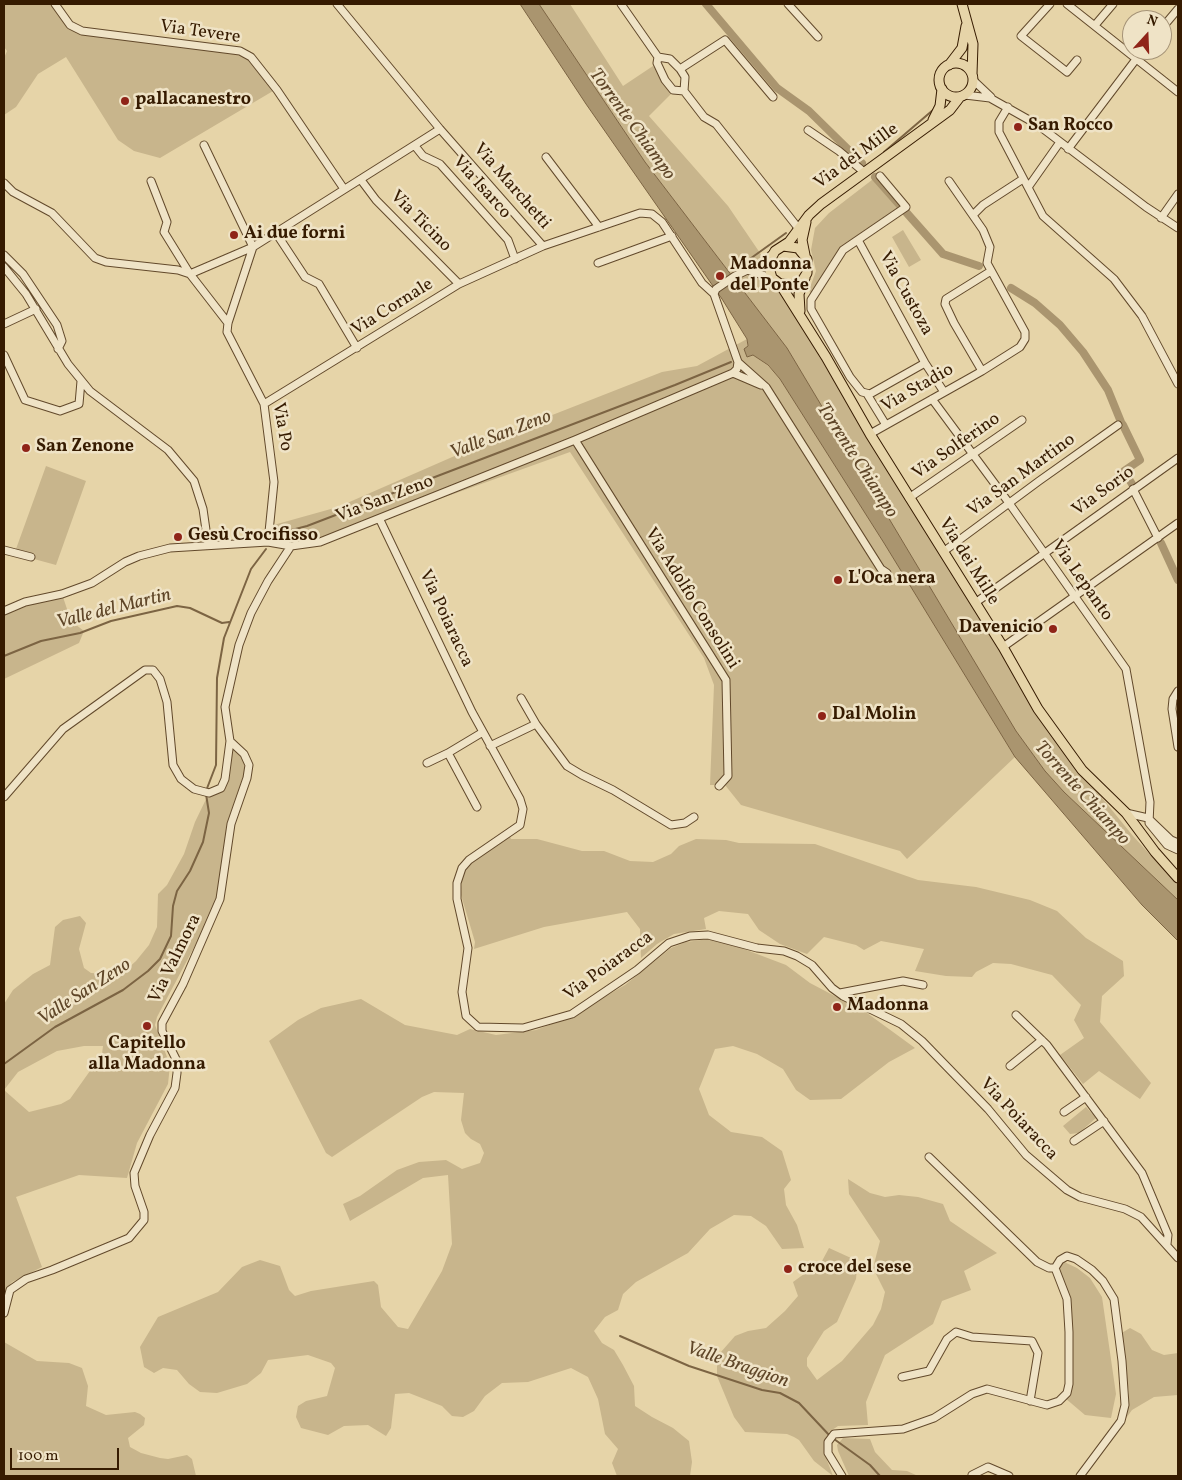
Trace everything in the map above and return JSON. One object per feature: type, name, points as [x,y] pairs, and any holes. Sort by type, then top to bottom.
[{"type":"main road","points":[[962,4],[973,44],[972,77]]},
{"type":"main road","name":"Via dei Mille","points":[[930,124],[940,106],[942,89],[940,76],[962,48],[967,23]]},
{"type":"main road","points":[[949,65],[963,65],[972,77]]},
{"type":"main road","name":"Via dei Mille","points":[[771,255],[783,246],[821,204],[950,110],[970,91],[972,77]]},
{"type":"main road","points":[[942,89],[949,96],[963,96]]},
{"type":"main road","points":[[800,314],[799,294],[808,264],[802,240],[806,219]]},
{"type":"main road","points":[[783,246],[793,246],[805,255]]},
{"type":"main road","points":[[771,255],[768,269],[772,278]]},
{"type":"main road","points":[[780,284],[794,285],[805,277]]},
{"type":"main road","name":"Via dei Mille","points":[[772,278],[780,284],[800,314],[909,498],[1003,647],[1038,709],[1082,770],[1126,813],[1155,852],[1178,878]]},
{"type":"street","name":"Via Tevere","points":[[55,4],[70,25],[82,31],[240,52],[251,57],[277,90],[344,189]]},
{"type":"street","name":"Via Marchetti","points":[[336,4],[440,130],[543,246],[640,213],[652,214],[662,222],[702,283],[715,292]]},
{"type":"street","points":[[621,4],[658,57],[657,63],[665,80],[674,90],[684,91]]},
{"type":"street","points":[[788,4],[818,37]]},
{"type":"street","points":[[1050,4],[1021,36],[1066,72],[1077,60]]},
{"type":"street","points":[[1067,4],[1096,24],[1122,46]]},
{"type":"street","points":[[1096,24],[1113,4]]},
{"type":"street","points":[[680,69],[724,40],[773,97]]},
{"type":"street","points":[[658,57],[670,59],[680,69],[685,77],[684,91],[704,117],[716,124],[798,229]]},
{"type":"street","points":[[1068,149],[1135,60]]},
{"type":"street","points":[[1138,60],[1178,92]]},
{"type":"street","points":[[972,77],[995,100]]},
{"type":"street","points":[[963,96],[985,96],[1038,125],[1161,218],[1178,228]]},
{"type":"street","points":[[1008,107],[997,127],[1043,216],[1114,279],[1142,316],[1178,384]]},
{"type":"street","points":[[4,183],[13,192],[52,212],[95,258],[106,262],[178,270],[190,274],[254,247],[440,130]]},
{"type":"street","points":[[808,130],[839,151],[864,172]]},
{"type":"street","points":[[1028,186],[1060,142]]},
{"type":"street","points":[[204,146],[254,247],[228,324]]},
{"type":"street","name":"Via Isarco","points":[[416,146],[423,156],[440,164],[508,240],[515,259]]},
{"type":"street","points":[[546,157],[599,228]]},
{"type":"street","name":"Via Custoza","points":[[880,176],[906,207],[843,250],[811,300],[811,309],[850,377],[862,392],[870,394],[925,363]]},
{"type":"street","points":[[973,216],[983,205],[1023,179]]},
{"type":"street","name":"Via Ticino","points":[[362,180],[376,200],[459,284]]},
{"type":"street","name":"Via Stadio","points":[[870,434],[982,371],[1020,347],[1026,336],[987,263],[990,247],[973,216],[949,181]]},
{"type":"street","name":"Via Po","points":[[151,182],[167,222],[164,232],[190,274],[228,324],[227,332],[264,404],[274,482],[268,542]]},
{"type":"street","points":[[1161,218],[1178,194]]},
{"type":"street","points":[[276,233],[305,277],[318,284],[357,348]]},
{"type":"street","points":[[598,263],[672,236]]},
{"type":"street","name":"Via Custoza","points":[[858,240],[925,363],[944,392]]},
{"type":"street","name":"Via Cornale","points":[[264,404],[459,284],[543,246]]},
{"type":"street","points":[[4,255],[23,274],[57,325],[62,341],[58,349]]},
{"type":"street","points":[[766,387],[733,373],[737,369],[738,362],[715,292],[746,270],[764,262],[771,255]]},
{"type":"street","points":[[4,267],[36,309],[58,349],[81,381],[101,400],[168,450],[194,481],[203,509],[208,544]]},
{"type":"street","points":[[746,270],[772,278]]},
{"type":"street","name":"Via Stadio","points":[[982,371],[945,304],[946,298],[991,271]]},
{"type":"street","points":[[4,324],[36,309]]},
{"type":"street","points":[[4,355],[25,400],[60,411],[79,404],[81,381]]},
{"type":"street","points":[[738,362],[766,387],[881,569],[887,573]]},
{"type":"street","name":"Via San Zeno","points":[[4,611],[25,602],[62,594],[92,583],[139,556],[170,548],[208,544],[268,542],[290,546],[320,542],[380,520],[733,373]]},
{"type":"street","points":[[867,394],[886,425]]},
{"type":"street","name":"Via Lepanto","points":[[932,399],[1009,503],[1126,669],[1150,804],[1151,820]]},
{"type":"street","name":"Via Solferino","points":[[909,498],[1022,420]]},
{"type":"street","name":"Via San Martino","points":[[943,552],[1118,425]]},
{"type":"street","name":"Via Adolfo Consolini","points":[[575,440],[726,680],[728,776],[719,786]]},
{"type":"street","name":"Via Sorio","points":[[975,603],[1178,458]]},
{"type":"street","points":[[1133,490],[1158,538]]},
{"type":"street","name":"Via Poiaracca","points":[[380,520],[490,746],[520,799],[523,809],[520,825],[468,860],[462,868],[457,883],[457,898],[468,948],[462,992],[466,1016],[478,1027],[523,1028],[572,1014],[637,970],[669,943],[690,936],[708,934],[757,948],[771,948],[798,956],[812,965],[832,988],[901,1024],[922,1041],[988,1109],[1026,1156],[1066,1190],[1080,1198],[1125,1209],[1141,1217],[1178,1258]]},
{"type":"street","points":[[1003,647],[1178,524]]},
{"type":"street","points":[[4,797],[63,729],[145,670],[153,670],[160,680],[167,702],[173,765],[181,779],[194,789],[209,793],[221,788],[226,780],[230,741],[225,707],[239,645],[258,599],[290,546]]},
{"type":"street","points":[[4,550],[31,557]]},
{"type":"street","points":[[1178,691],[1173,699],[1172,709],[1178,747]]},
{"type":"street","points":[[521,698],[536,724],[568,766],[582,775],[614,790],[671,825],[685,823],[694,817]]},
{"type":"street","points":[[490,746],[536,724]]},
{"type":"street","points":[[427,763],[483,732]]},
{"type":"street","name":"Via Valmora","points":[[4,1313],[10,1290],[26,1278],[52,1270],[129,1238],[144,1220],[134,1173],[150,1136],[175,1088],[177,1073],[177,1061],[162,1031],[162,1023],[183,984],[220,899],[231,824],[247,778],[249,765],[244,754],[230,741]]},
{"type":"street","points":[[448,753],[477,807]]},
{"type":"street","points":[[1140,814],[1150,804]]},
{"type":"street","points":[[1126,813],[1140,814],[1151,820],[1172,840],[1178,843]]},
{"type":"street","points":[[1151,820],[1153,828],[1167,844],[1178,850]]},
{"type":"street","points":[[840,993],[903,981],[923,985]]},
{"type":"street","points":[[1016,1015],[1042,1040],[1142,1173],[1168,1235],[1167,1244]]},
{"type":"street","points":[[1010,1066],[1042,1040]]},
{"type":"street","points":[[1064,1112],[1086,1098]]},
{"type":"street","points":[[1074,1141],[1104,1122]]},
{"type":"street","points":[[929,1157],[1037,1262],[1049,1268],[1055,1268]]},
{"type":"street","points":[[1055,1268],[1060,1260],[1067,1256],[1076,1258],[1103,1281],[1114,1299],[1122,1361],[1125,1405],[1122,1420],[1080,1476]]},
{"type":"street","points":[[842,1476],[828,1452],[828,1442],[834,1434],[902,1429],[934,1418],[972,1394],[987,1389],[1047,1405],[1059,1401],[1066,1393],[1069,1384],[1067,1299],[1055,1268]]},
{"type":"street","points":[[902,1377],[929,1371],[947,1339],[956,1332],[972,1337],[1032,1340],[1038,1353],[1030,1402]]},
{"type":"street","points":[[972,1475],[988,1466],[1009,1476]]},
{"type":"shaded area","points":[[4,4],[56,4],[64,16],[80,27],[241,49],[273,91],[160,158],[134,151],[118,140],[66,57],[38,74],[16,107],[4,115],[4,58],[7,51],[4,47]]},
{"type":"shaded area","points":[[520,4],[539,4],[645,162],[787,348],[1016,731],[1045,771],[1064,792],[1178,900],[1178,941],[1142,905],[1015,757],[884,543],[780,379],[768,365],[753,355],[747,357],[744,349],[748,346],[747,339],[722,299],[586,104]]},
{"type":"shaded area","points":[[539,4],[570,4],[623,86],[653,66],[673,92],[649,116],[728,206],[758,250],[826,357],[1081,772],[1133,836],[1178,885],[1178,900],[1064,792],[1045,771],[1016,731],[787,348],[645,162]]},
{"type":"shaded area","points":[[881,173],[906,204],[841,246],[811,294],[809,290],[816,271],[811,250],[815,228],[829,213]]},
{"type":"shaded area","points":[[903,230],[921,260],[909,267],[892,237]]},
{"type":"shaded area","points":[[747,339],[747,357],[753,355],[767,365],[780,379],[884,543],[1015,757],[907,859],[900,851],[741,805],[725,785],[710,785],[714,685],[704,658],[570,452],[320,542],[291,546],[268,542],[270,526],[338,507],[514,430],[662,372],[697,366]]},
{"type":"shaded area","points":[[46,466],[86,481],[56,565],[34,559],[35,554],[16,549]]},
{"type":"shaded area","points":[[62,594],[71,621],[84,631],[79,643],[4,679],[4,611]]},
{"type":"shaded area","points":[[230,741],[244,762],[245,771],[227,823],[217,904],[157,1017],[155,1025],[170,1065],[168,1084],[137,1143],[127,1178],[79,1175],[16,1197],[42,1267],[12,1282],[4,1293],[4,1004],[13,990],[33,974],[50,965],[55,927],[63,920],[80,916],[86,923],[79,949],[84,968],[91,973],[110,974],[125,971],[136,961],[149,945],[157,927],[158,894],[167,885],[184,854],[195,822],[209,793],[221,788]],"holes":[[[84,1046],[103,1046],[102,1054],[70,1099],[61,1104],[29,1112],[4,1090],[18,1072],[57,1051]]]},
{"type":"shaded area","points":[[509,834],[511,839],[537,839],[582,851],[604,851],[630,861],[653,862],[671,854],[679,846],[696,839],[726,840],[739,843],[815,844],[918,880],[976,887],[1030,900],[1057,911],[1086,938],[1123,961],[1124,976],[1102,996],[1100,1022],[1151,1083],[1140,1099],[1099,1071],[1083,1084],[1060,1055],[1084,1038],[1074,1020],[1081,1005],[1052,975],[1011,964],[993,963],[976,972],[972,977],[946,976],[915,971],[924,949],[881,941],[864,950],[856,945],[824,937],[807,954],[780,944],[759,930],[748,914],[719,911],[704,918],[706,929],[674,934],[657,944],[641,958],[640,929],[627,912],[544,927],[474,949],[475,942],[461,895],[462,868]]},
{"type":"shaded area","points":[[709,939],[736,946],[786,965],[810,983],[867,1013],[915,1048],[889,1062],[841,1099],[810,1100],[796,1090],[783,1069],[757,1054],[733,1046],[715,1049],[699,1089],[709,1115],[731,1132],[762,1137],[782,1151],[791,1180],[784,1189],[786,1205],[797,1225],[804,1248],[782,1249],[766,1226],[751,1216],[734,1215],[710,1229],[688,1253],[636,1282],[623,1294],[618,1310],[605,1317],[594,1331],[602,1343],[614,1350],[623,1365],[634,1386],[635,1406],[673,1428],[689,1441],[692,1462],[690,1476],[617,1476],[612,1463],[618,1449],[605,1434],[598,1399],[588,1377],[571,1368],[528,1382],[502,1383],[485,1396],[474,1411],[463,1417],[452,1416],[442,1406],[409,1393],[395,1394],[391,1428],[386,1436],[368,1425],[344,1426],[328,1435],[301,1428],[296,1417],[298,1406],[306,1401],[327,1396],[335,1368],[331,1363],[308,1355],[268,1360],[261,1373],[247,1384],[217,1393],[200,1392],[189,1384],[177,1370],[163,1368],[154,1373],[144,1367],[140,1347],[158,1317],[218,1292],[242,1267],[260,1260],[280,1266],[289,1290],[295,1296],[311,1291],[374,1281],[378,1285],[381,1307],[398,1327],[408,1329],[442,1271],[452,1244],[448,1175],[423,1178],[350,1221],[343,1204],[360,1196],[397,1170],[419,1162],[446,1160],[462,1169],[480,1163],[484,1153],[480,1144],[465,1133],[461,1120],[464,1093],[434,1092],[422,1097],[332,1157],[326,1153],[269,1041],[298,1020],[321,1008],[361,999],[405,1025],[457,1035],[470,1029],[496,1035],[536,1030],[570,1017],[625,985],[671,948],[686,942]]},
{"type":"shaded area","points":[[1086,1107],[1096,1118],[1079,1133],[1070,1134],[1063,1126]]},
{"type":"shaded area","points":[[848,1179],[870,1193],[885,1197],[899,1195],[918,1197],[943,1204],[950,1221],[997,1253],[964,1271],[971,1290],[942,1301],[933,1324],[885,1355],[866,1402],[868,1425],[838,1426],[829,1432],[824,1441],[825,1455],[833,1476],[814,1461],[799,1440],[794,1437],[787,1434],[745,1432],[734,1417],[717,1376],[717,1363],[721,1352],[735,1336],[748,1331],[766,1328],[785,1311],[798,1296],[793,1282],[822,1261],[829,1248],[851,1258],[857,1263],[856,1279],[837,1322],[824,1331],[807,1358],[807,1366],[817,1380],[842,1361],[873,1325],[881,1309],[885,1292],[873,1268],[880,1241],[849,1194]]},
{"type":"shaded area","points":[[1062,1261],[1077,1268],[1090,1278],[1102,1297],[1116,1394],[1111,1418],[1085,1415],[1065,1398],[1071,1306],[1066,1285],[1058,1268]]},
{"type":"shaded area","points":[[1130,1328],[1141,1334],[1152,1350],[1164,1355],[1178,1353],[1178,1395],[1154,1397],[1132,1410],[1124,1421],[1129,1393],[1120,1334]]},
{"type":"shaded area","points":[[4,1342],[37,1361],[69,1363],[82,1368],[88,1386],[86,1406],[106,1415],[135,1412],[140,1414],[145,1418],[144,1425],[128,1438],[130,1447],[141,1453],[160,1458],[168,1459],[187,1455],[192,1459],[196,1476],[4,1476]]},
{"type":"shaded area","points":[[843,1438],[870,1439],[875,1452],[892,1470],[907,1471],[918,1476],[849,1476],[837,1445]]},
{"type":"waterway","points":[[706,4],[777,88],[809,111],[862,163]]},
{"type":"waterway","points":[[884,152],[933,110]]},
{"type":"waterway","points":[[875,177],[943,254],[979,266]]},
{"type":"waterway","points":[[747,261],[786,233]]},
{"type":"waterway","points":[[1011,288],[1035,303],[1060,325],[1083,352],[1108,390],[1121,422]]},
{"type":"waterway","name":"Valle San Zeno","points":[[280,533],[307,526],[731,362]]},
{"type":"waterway","points":[[1123,425],[1140,460],[1124,471],[1132,484]]},
{"type":"waterway","points":[[1161,543],[1178,580]]},
{"type":"waterway","name":"Valle San Zeno","points":[[206,791],[216,765],[217,678],[224,638],[251,569],[266,549]]},
{"type":"waterway","name":"Valle del Martin","points":[[4,656],[41,641],[80,633],[111,621],[177,606],[190,608],[222,623],[229,622]]},
{"type":"waterway","name":"Valle San Zeno","points":[[4,1064],[55,1027],[123,990],[160,959],[171,936],[173,906],[177,891],[190,871],[203,842],[209,813],[206,794]]},
{"type":"waterway","name":"Valle Braggion","points":[[620,1336],[689,1366],[762,1390],[780,1393],[799,1403],[830,1436]]},
{"type":"waterway","name":"Valle Braggion","points":[[834,1439],[870,1465],[880,1476]]},
{"type":"place","name":"pallacanestro","points":[[125,101]]},
{"type":"place","name":"San Rocco","points":[[1018,127]]},
{"type":"place","name":"Ai due forni","points":[[234,235]]},
{"type":"place","name":"Madonna del Ponte","points":[[720,276]]},
{"type":"place","name":"San Zenone","points":[[26,448]]},
{"type":"place","name":"Gesù Crocifisso","points":[[178,537]]},
{"type":"place","name":"L'Oca nera","points":[[838,580]]},
{"type":"place","name":"Davenicio","points":[[1053,629]]},
{"type":"place","name":"Dal Molin","points":[[822,716]]},
{"type":"place","name":"Madonna","points":[[837,1007]]},
{"type":"place","name":"Capitello alla Madonna","points":[[147,1026]]},
{"type":"place","name":"croce del sese","points":[[788,1269]]},
{"type":"water label","name":"Torrente Chiampo","points":[[631,125]]},
{"type":"water label","name":"Torrente Chiampo","points":[[856,461]]},
{"type":"water label","name":"Torrente Chiampo","points":[[1081,794]]}]
